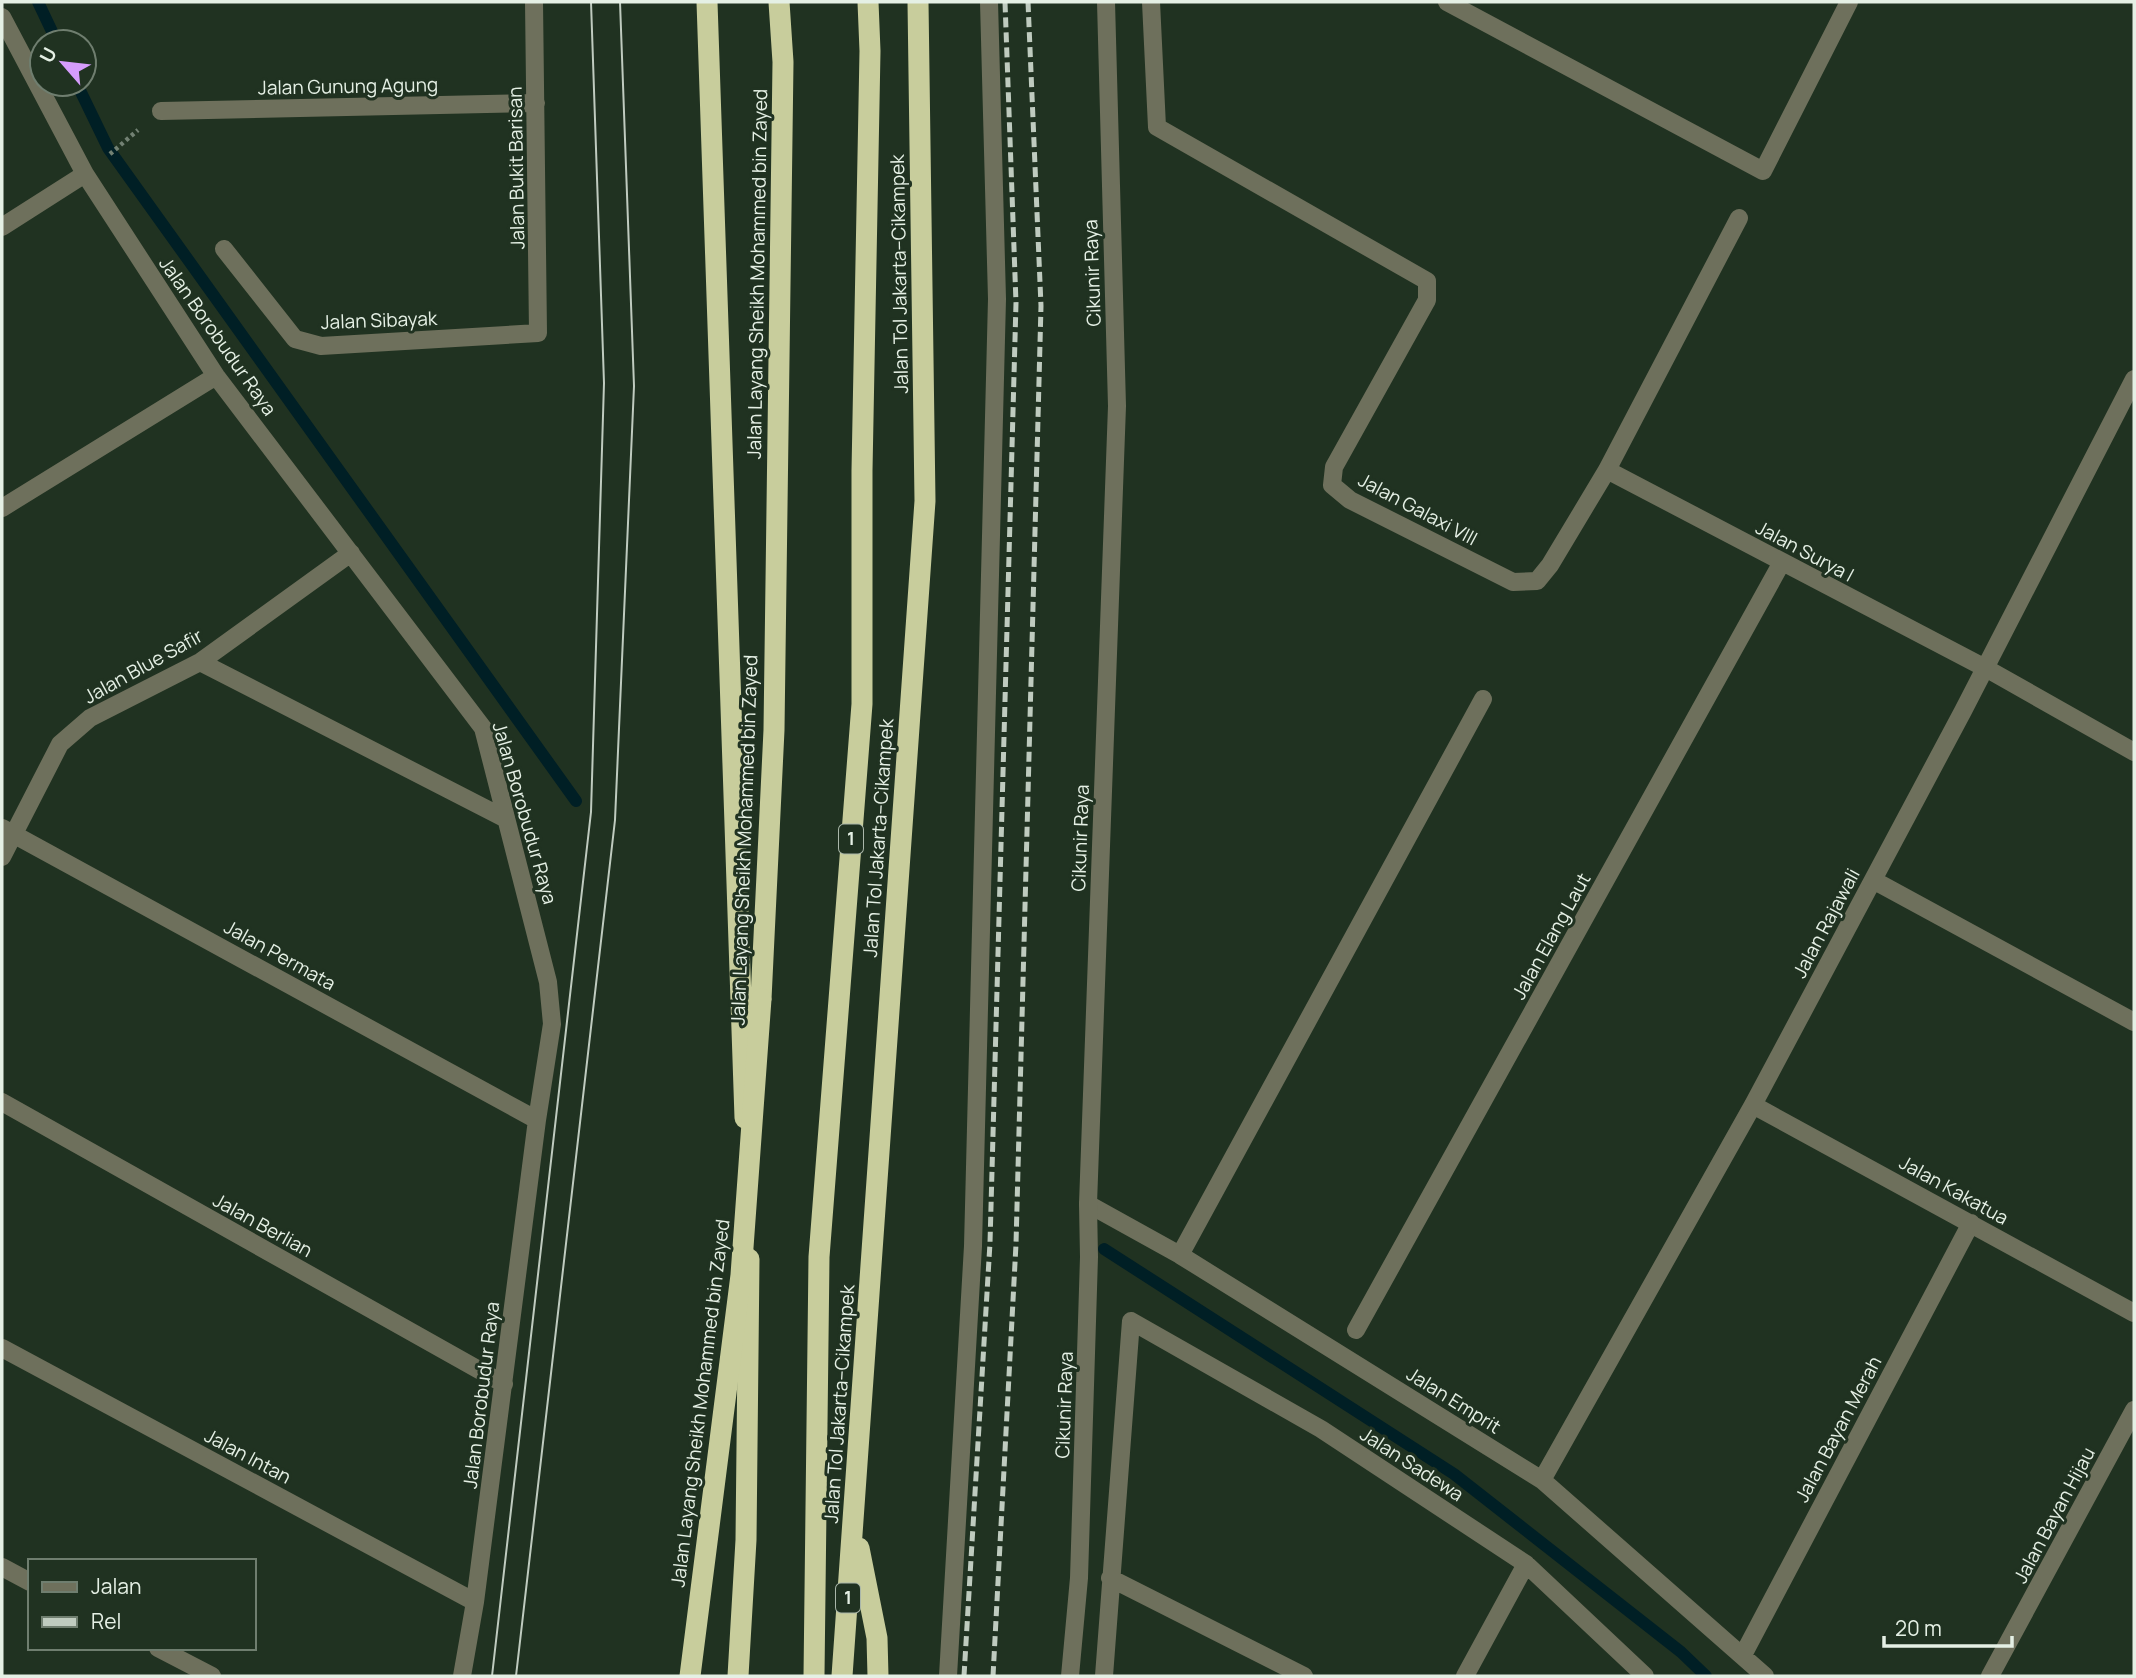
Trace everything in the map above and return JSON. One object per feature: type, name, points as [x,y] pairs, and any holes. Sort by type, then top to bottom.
[{"type":"highway","points":[[707,2],[750,1287],[747,1540],[738,1676]]},
{"type":"highway","name":"Jalan Layang Sheikh Mohammed bin Zayed","points":[[690,1676],[741,1275],[761,999],[774,730],[783,62],[779,2]]},
{"type":"highway","name":"1","points":[[814,1676],[819,1257],[862,704],[870,51],[868,2]]},
{"type":"highway","name":"Jalan Tol Jakarta–Cikampek","points":[[842,1676],[925,501],[918,2]]},
{"type":"highway","points":[[853,1519],[877,1638],[878,1676]]},
{"type":"street","name":"Jalan Bukit Barisan","points":[[534,2],[538,333]]},
{"type":"street","points":[[948,1676],[973,1246],[997,299],[989,2]]},
{"type":"street","name":"Cikunir Raya","points":[[1070,1676],[1079,1578],[1089,1271],[1088,1204],[1117,406],[1106,2]]},
{"type":"street","name":"Jalan Galaxi VIII","points":[[1151,2],[1157,127],[1427,281],[1427,300],[1334,467],[1332,485],[1350,499],[1513,582],[1537,581],[1550,565],[1606,470]]},
{"type":"street","points":[[1447,2],[1763,171],[1849,2]]},
{"type":"street","name":"Jalan Borobudur Raya","points":[[2,17],[85,174],[216,376],[483,728],[548,982],[552,1024],[463,1676]]},
{"type":"street","name":"Jalan Gunung Agung","points":[[161,111],[536,103]]},
{"type":"street","points":[[2,227],[85,174]]},
{"type":"street","points":[[1606,470],[1739,218]]},
{"type":"street","name":"Jalan Sibayak","points":[[224,249],[295,339],[321,346],[538,333]]},
{"type":"street","points":[[2,508],[216,376]]},
{"type":"street","name":"Jalan Rajawali","points":[[1542,1480],[1752,1105],[1873,880],[2134,379]]},
{"type":"street","name":"Jalan Surya I","points":[[1606,470],[1985,668],[2134,752]]},
{"type":"street","name":"Jalan Blue Safir","points":[[2,857],[8,831],[60,744],[90,718],[200,662],[351,553]]},
{"type":"street","name":"Jalan Elang Laut","points":[[1356,1330],[1782,562]]},
{"type":"street","points":[[200,662],[506,819]]},
{"type":"street","points":[[1180,1255],[1483,699]]},
{"type":"street","name":"Jalan Permata","points":[[8,831],[537,1119]]},
{"type":"street","points":[[1873,880],[2134,1022]]},
{"type":"street","name":"Jalan Berlian","points":[[2,1102],[504,1384]]},
{"type":"street","name":"Jalan Kakatua","points":[[1752,1105],[2134,1312]]},
{"type":"street","name":"Jalan Emprit","points":[[1088,1204],[1180,1255],[1542,1480],[1765,1676]]},
{"type":"street","name":"Jalan Bayan Merah","points":[[1743,1655],[1970,1223]]},
{"type":"street","name":"Jalan Sadewa","points":[[1111,1578],[1131,1321],[1321,1429],[1526,1564],[1645,1676]]},
{"type":"street","name":"Jalan Intan","points":[[2,1348],[475,1602]]},
{"type":"street","name":"Jalan Bayan Hijau","points":[[1990,1676],[2134,1410]]},
{"type":"street","points":[[1465,1676],[1526,1564]]},
{"type":"street","points":[[2,1567],[28,1581]]},
{"type":"street","points":[[1104,1676],[1111,1578],[1304,1676]]},
{"type":"street","points":[[162,1650],[212,1676]]},
{"type":"path","points":[[107,156],[134,134]]},
{"type":"waterway","points":[[38,2],[50,28]]},
{"type":"waterway","points":[[84,98],[108,148],[576,801]]},
{"type":"waterway","points":[[1104,1249],[1454,1474],[1681,1652],[1706,1676]]},
{"type":"tram line","points":[[492,1676],[591,812],[604,383],[591,2]]},
{"type":"tram line","points":[[516,1676],[615,820],[634,386],[620,2]]},
{"type":"railway","points":[[964,1676],[990,1243],[1016,303],[1005,2]]},
{"type":"railway","points":[[993,1676],[1016,1244],[1041,306],[1028,2]]}]
